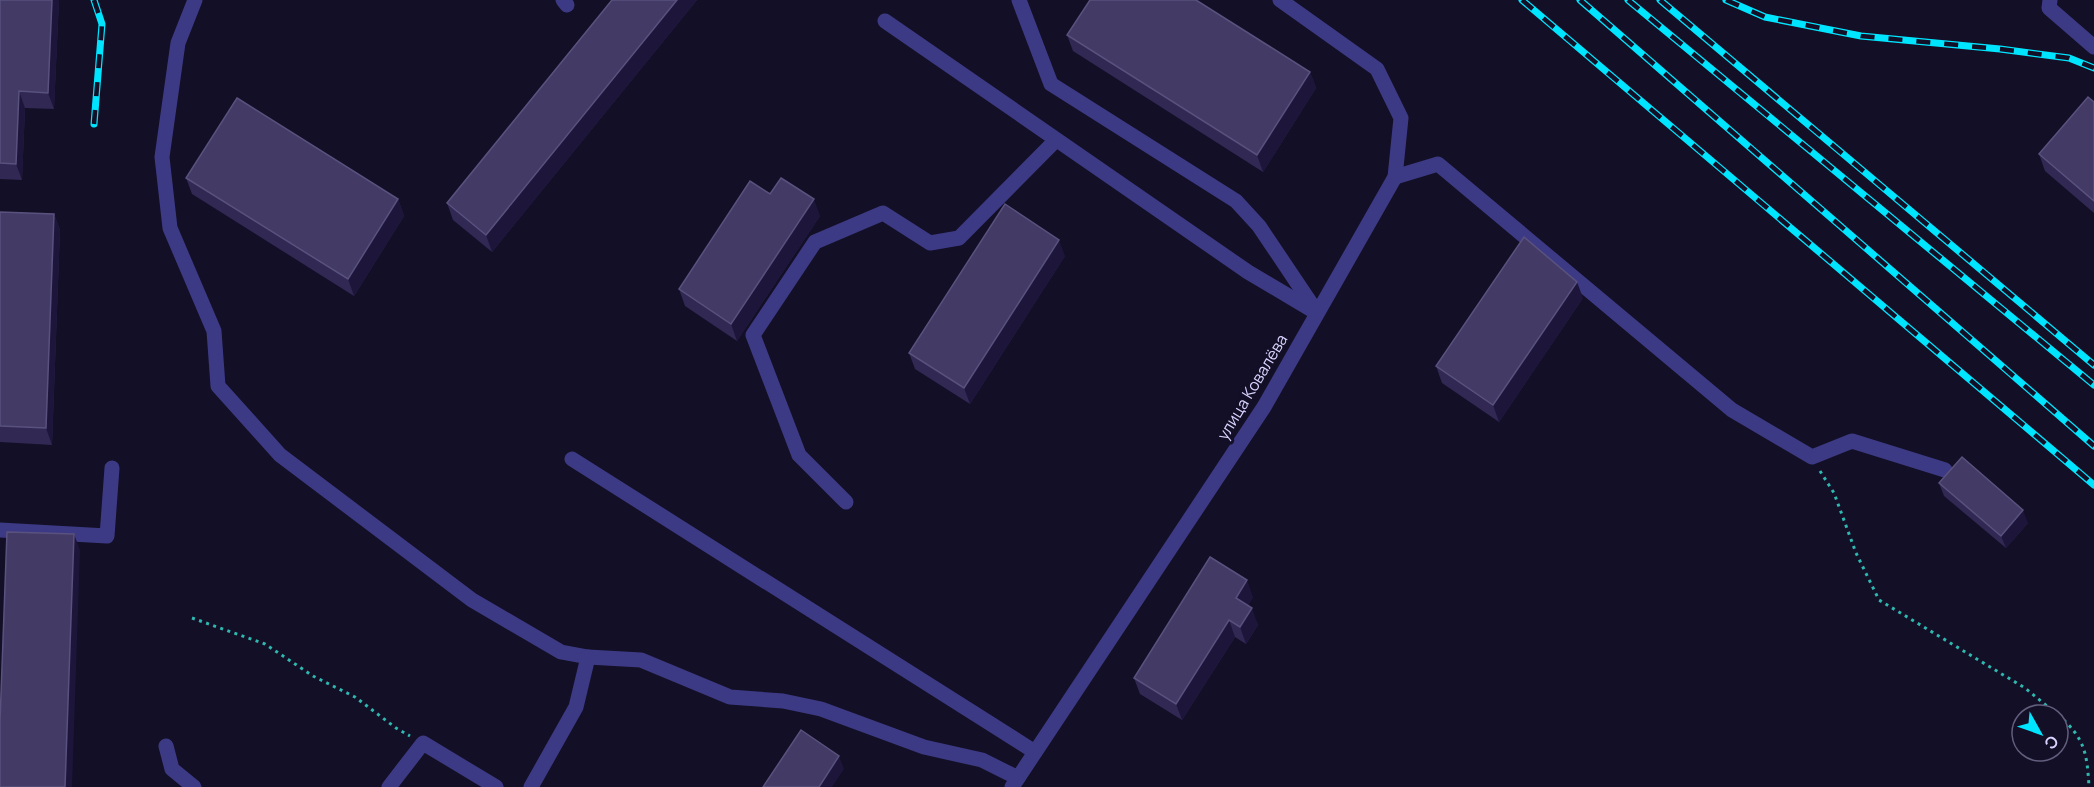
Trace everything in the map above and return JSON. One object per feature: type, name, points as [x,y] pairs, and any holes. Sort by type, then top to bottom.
[{"type":"street","points":[[195,0],[178,43],[162,157],[170,228],[214,331],[219,386],[280,455],[472,600],[561,652],[588,657],[641,660],[730,697],[783,700],[821,709],[924,747],[982,760],[1015,783]]},
{"type":"street","points":[[1020,0],[1051,84],[1236,201],[1259,226],[1317,313]]},
{"type":"street","name":"улица Ковалёва","points":[[1015,783],[1264,407],[1395,177],[1401,118],[1377,69],[1280,0]]},
{"type":"street","points":[[2050,0],[2049,8],[2094,47]]},
{"type":"street","points":[[885,21],[1248,272],[1317,313]]},
{"type":"street","points":[[846,502],[799,455],[753,335],[815,242],[883,213],[930,243],[959,238],[1056,140]]},
{"type":"street","points":[[1395,177],[1438,164],[1732,410],[1812,457],[1852,441],[1945,470]]},
{"type":"street","points":[[572,459],[1035,752]]},
{"type":"street","points":[[0,530],[107,536],[112,468]]},
{"type":"street","points":[[531,787],[576,707],[588,657]]},
{"type":"street","points":[[389,787],[423,743],[496,787]]},
{"type":"street","points":[[166,746],[172,769],[194,787]]},
{"type":"path","points":[[1812,457],[1834,493],[1856,553],[1879,600],[2025,688],[2043,703]]},
{"type":"path","points":[[192,618],[265,644],[313,676],[355,697],[396,728],[423,743]]},
{"type":"path","points":[[2070,726],[2075,730],[2088,759],[2089,787]]},
{"type":"building","points":[[0,0],[52,0],[48,93],[19,91],[16,164],[0,163]]},
{"type":"building","points":[[612,0],[677,0],[486,235],[447,203]]},
{"type":"building","points":[[1090,0],[1196,0],[1310,72],[1257,155],[1067,35]]},
{"type":"building","points":[[2088,97],[2094,102],[2094,201],[2039,154]]},
{"type":"building","points":[[237,98],[398,199],[348,279],[186,178]]},
{"type":"building","points":[[781,178],[814,199],[731,324],[679,289],[750,181],[770,194]]},
{"type":"building","points":[[1005,204],[1059,240],[964,388],[909,353]]},
{"type":"building","points":[[0,212],[54,214],[46,428],[0,426]]},
{"type":"building","points":[[1524,237],[1577,282],[1493,405],[1436,366]]},
{"type":"building","points":[[1962,457],[2023,510],[2001,536],[1939,483]]},
{"type":"building","points":[[7,532],[74,534],[65,787],[0,787],[0,721]]},
{"type":"building","points":[[1210,557],[1247,580],[1236,598],[1252,608],[1240,627],[1229,620],[1176,704],[1134,678]]},
{"type":"building","points":[[801,730],[839,756],[819,787],[763,787]]},
{"type":"railway","points":[[94,0],[102,24],[94,124]]},
{"type":"railway","points":[[1522,0],[2094,485]]},
{"type":"railway","points":[[1580,0],[2094,446]]},
{"type":"railway","points":[[1628,0],[2094,385]]},
{"type":"railway","points":[[1660,0],[2094,365]]},
{"type":"railway","points":[[1726,0],[1765,17],[1861,36],[2069,58],[2094,68]]}]
